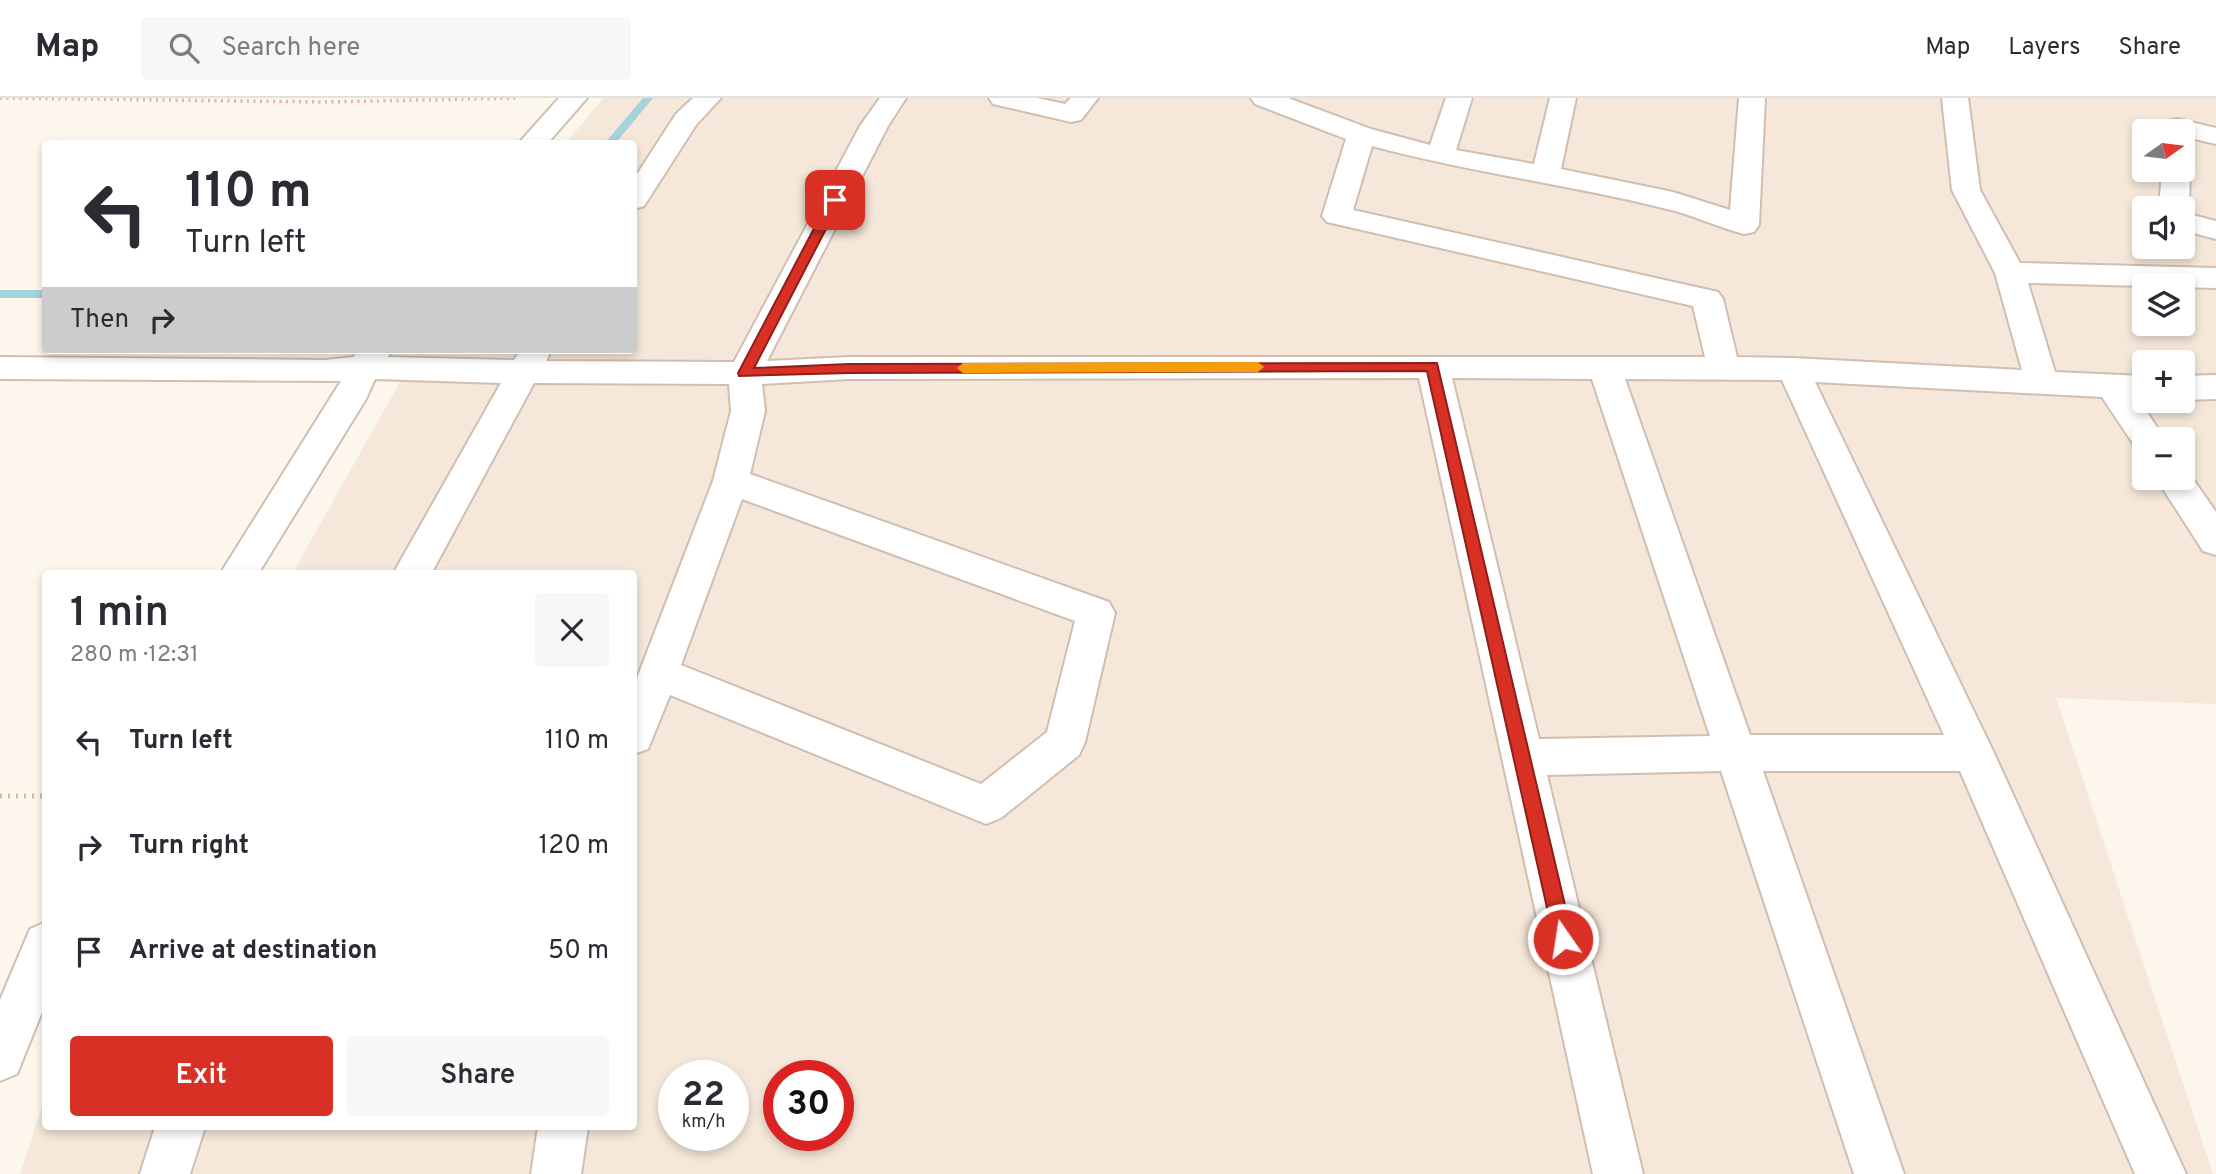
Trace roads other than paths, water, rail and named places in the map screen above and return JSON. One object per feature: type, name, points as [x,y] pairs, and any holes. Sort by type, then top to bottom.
[{"type":"street","points":[[535,140],[574,98]]},
{"type":"street","points":[[637,195],[686,120],[708,98]]},
{"type":"street","points":[[637,729],[731,481],[748,411],[744,373],[874,125],[893,98]]},
{"type":"street","points":[[1002,98],[1071,114],[1085,98]]},
{"type":"street","points":[[1264,98],[1361,135],[1440,156],[1546,174],[1673,201],[1744,226],[1752,98]]},
{"type":"street","points":[[1440,156],[1459,98]]},
{"type":"street","points":[[1546,174],[1563,98]]},
{"type":"street","points":[[1955,98],[1966,190],[2010,273],[2042,383]]},
{"type":"street","points":[[2178,119],[2179,98]]},
{"type":"street","points":[[2195,132],[2216,136]]},
{"type":"street","points":[[1361,135],[1338,215],[1707,299],[1724,369]]},
{"type":"street","points":[[2195,224],[2216,230]]},
{"type":"street","points":[[2156,273],[2173,259]]},
{"type":"street","points":[[2010,273],[2132,276]]},
{"type":"street","points":[[2195,278],[2216,278]]},
{"type":"street","points":[[242,570],[354,391],[369,359]]},
{"type":"street","points":[[0,368],[325,371],[369,359],[529,361],[744,373],[849,368],[1793,369],[2128,388],[2143,427]]},
{"type":"street","points":[[414,570],[529,361]]},
{"type":"street","points":[[1433,367],[1618,1174]]},
{"type":"street","points":[[1605,368],[1879,1174]]},
{"type":"street","points":[[1793,369],[1973,753],[2161,1174]]},
{"type":"street","points":[[2195,388],[2216,387]]},
{"type":"street","points":[[657,673],[986,805],[1065,742],[1096,613],[731,481]]},
{"type":"street","points":[[2182,490],[2216,541]]},
{"type":"street","points":[[1521,757],[1973,753]]},
{"type":"street","points":[[0,1057],[42,954]]},
{"type":"street","points":[[165,1174],[179,1130]]},
{"type":"street","points":[[556,1174],[563,1130]]},
{"type":"waterway","points":[[612,140],[648,98]]},
{"type":"waterway","points":[[0,294],[42,294]]}]
